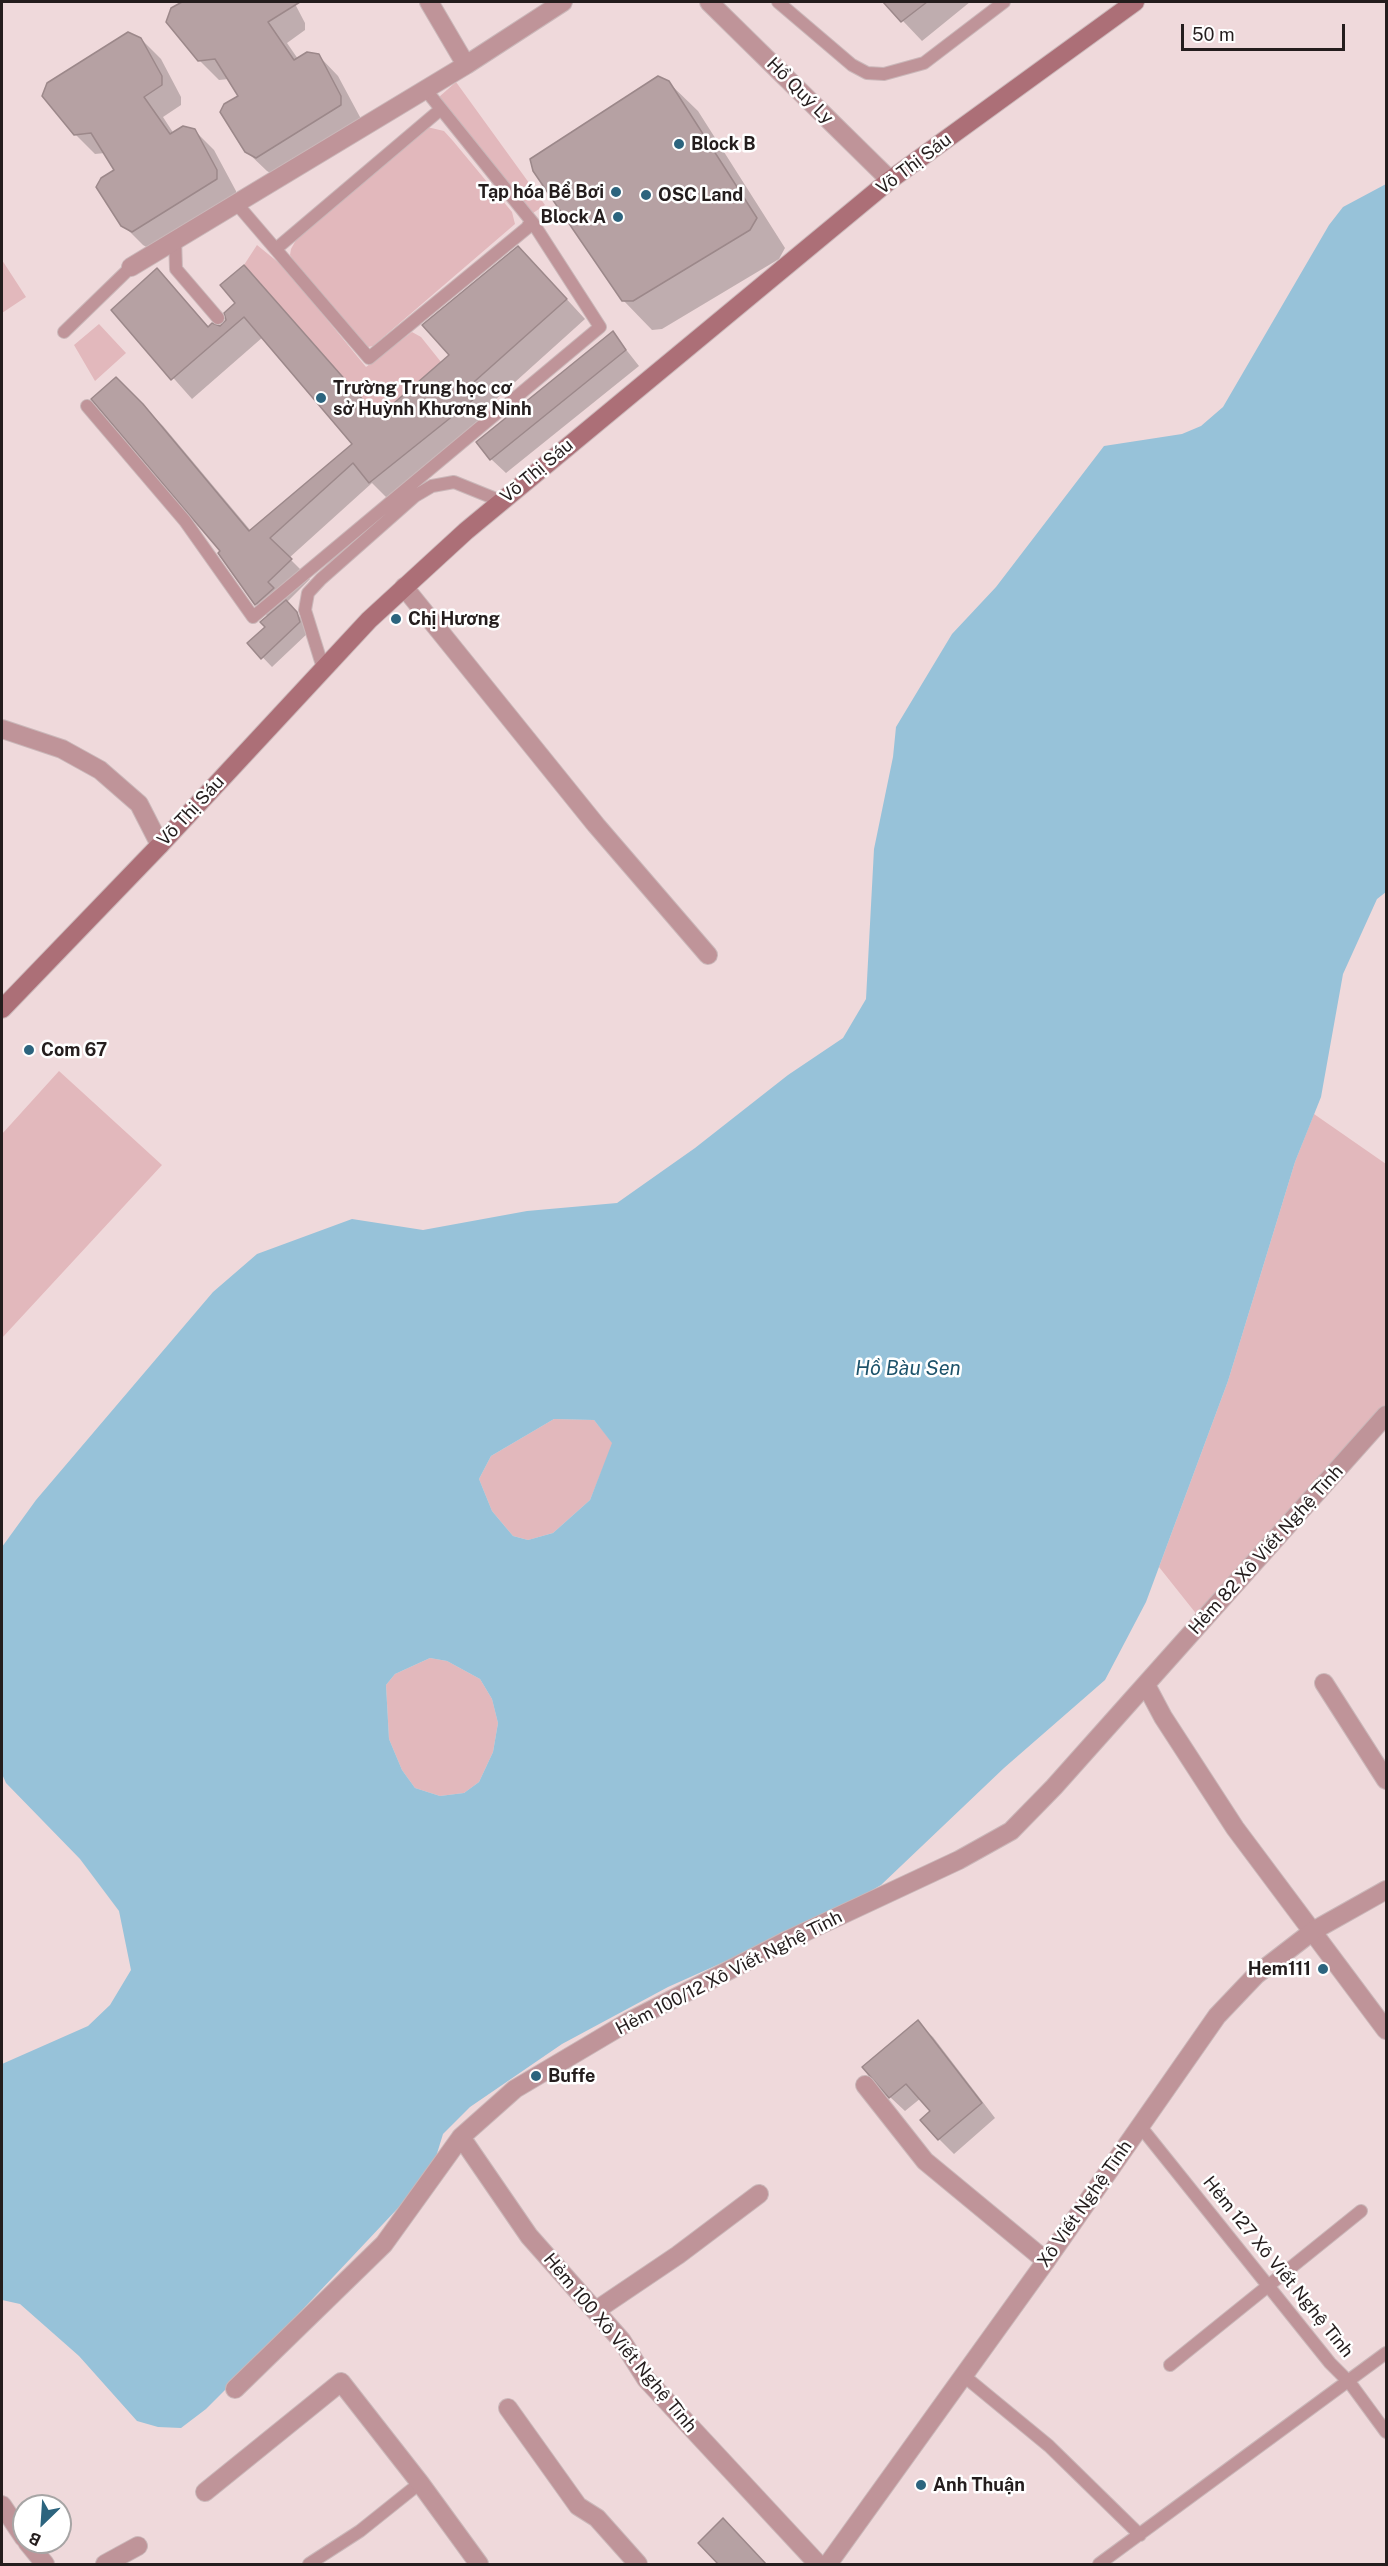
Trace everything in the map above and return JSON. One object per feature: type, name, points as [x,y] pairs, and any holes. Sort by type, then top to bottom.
[{"type":"main road","name":"Võ Thị Sáu","points":[[2,1009],[160,845],[323,668],[404,587],[501,501],[890,180],[1135,2]]},
{"type":"street","points":[[429,2],[466,64]]},
{"type":"street","points":[[131,267],[466,64],[563,2]]},
{"type":"street","name":"Hồ Quý Ly","points":[[710,2],[890,180]]},
{"type":"street","points":[[404,587],[596,825],[708,955]]},
{"type":"street","points":[[2,729],[62,749],[100,770],[139,804],[160,845]]},
{"type":"street","name":"Hẻm 82 Xô Viết Nghệ Tĩnh","points":[[1011,1831],[1035,1808],[1386,1415]]},
{"type":"street","points":[[1324,1683],[1386,1780]]},
{"type":"street","points":[[1146,1684],[1163,1717],[1235,1828],[1386,2030]]},
{"type":"street","name":"Hẻm 100/12 Xô Viết Nghệ Tĩnh","points":[[235,2390],[384,2244],[460,2137],[515,2089],[628,2022],[788,1940],[959,1860],[1011,1831]]},
{"type":"street","name":"Xô Viết Nghệ Tĩnh","points":[[828,2565],[1046,2261],[1217,2016],[1256,1975],[1313,1931],[1386,1890]]},
{"type":"street","points":[[865,2085],[925,2161],[1046,2261]]},
{"type":"street","name":"Hẻm 100 Xô Viết Nghệ Tĩnh","points":[[460,2137],[529,2236],[622,2341],[646,2379],[818,2565]]},
{"type":"street","points":[[595,2311],[678,2255],[759,2194]]},
{"type":"street","points":[[205,2492],[340,2382],[420,2483],[479,2565]]},
{"type":"street","points":[[508,2408],[578,2506],[597,2518],[638,2565]]},
{"type":"street","points":[[2,2505],[12,2520]]},
{"type":"street","points":[[105,2565],[138,2546]]},
{"type":"lane","points":[[778,2],[852,65],[867,73],[884,74],[924,63],[1004,2]]},
{"type":"lane","points":[[87,406],[185,521],[253,617],[600,327],[530,225],[425,89]]},
{"type":"lane","points":[[277,248],[441,109]]},
{"type":"lane","points":[[236,203],[277,248],[369,358],[530,225]]},
{"type":"lane","points":[[176,238],[176,269],[218,318]]},
{"type":"lane","points":[[64,332],[131,267]]},
{"type":"lane","points":[[323,668],[305,610],[308,593],[321,579],[415,496],[432,486],[454,482],[501,501]]},
{"type":"lane","name":"Hẻm 127 Xô Viết Nghệ Tĩnh","points":[[1140,2126],[1269,2283],[1330,2363],[1350,2383],[1386,2432]]},
{"type":"lane","points":[[1170,2365],[1361,2211]]},
{"type":"lane","points":[[1099,2565],[1350,2383],[1386,2353]]},
{"type":"lane","points":[[964,2376],[1049,2446],[1140,2535]]},
{"type":"lane","points":[[309,2565],[360,2531],[420,2483]]},
{"type":"shaded area","points":[[456,82],[545,205],[530,215],[439,97]]},
{"type":"shaded area","points":[[427,127],[444,131],[512,212],[515,224],[373,346],[368,347],[295,263],[290,255],[291,249],[296,240]]},
{"type":"shaded area","points":[[257,245],[284,267],[366,367],[412,332],[421,337],[441,362],[378,417],[244,265]]},
{"type":"shaded area","points":[[2,260],[26,297],[2,313]]},
{"type":"shaded area","points":[[99,324],[126,353],[95,381],[74,345]]},
{"type":"shaded area","points":[[59,1071],[162,1165],[2,1338],[2,1134]]},
{"type":"shaded area","points":[[1314,1114],[1386,1164],[1386,1405],[1198,1616],[1159,1567],[1228,1381],[1295,1162]]},
{"type":"shaded area","points":[[554,1419],[594,1420],[613,1443],[590,1500],[553,1533],[528,1540],[513,1536],[492,1511],[479,1479],[491,1456]]},
{"type":"shaded area","points":[[430,1658],[447,1661],[480,1679],[492,1699],[498,1723],[493,1752],[479,1782],[464,1793],[440,1796],[415,1788],[402,1770],[389,1739],[386,1685],[395,1674]]},
{"type":"water","name":"Hồ Bàu Sen","points":[[1386,184],[1386,892],[1377,899],[1343,974],[1321,1097],[1295,1162],[1228,1381],[1146,1602],[1105,1680],[1004,1768],[881,1885],[831,1914],[668,1987],[562,2044],[470,2107],[443,2134],[431,2173],[206,2409],[181,2428],[158,2427],[137,2421],[79,2356],[20,2304],[2,2300],[2,2064],[88,2026],[110,2005],[131,1970],[119,1911],[80,1859],[6,1783],[2,1774],[2,1547],[36,1500],[213,1292],[257,1254],[352,1219],[423,1230],[527,1211],[617,1203],[695,1148],[788,1075],[843,1038],[866,999],[874,849],[893,757],[896,727],[952,634],[996,587],[1104,446],[1182,434],[1201,426],[1223,407],[1329,225],[1343,207]],"holes":[[[554,1419],[594,1420],[612,1443],[590,1500],[553,1533],[528,1540],[513,1536],[492,1511],[479,1479],[491,1456]],[[430,1658],[447,1661],[480,1679],[492,1699],[498,1723],[493,1752],[479,1782],[464,1793],[440,1796],[415,1788],[402,1770],[389,1739],[386,1685],[395,1674]]]},
{"type":"building","points":[[182,2],[300,2],[268,22],[294,60],[307,52],[319,54],[341,96],[341,105],[256,158],[245,152],[220,112],[224,104],[238,96],[215,59],[198,61],[166,22],[171,8]]},
{"type":"building","points":[[883,2],[927,2],[901,22]]},
{"type":"building","points":[[128,32],[141,38],[162,76],[162,85],[144,97],[170,134],[183,126],[195,129],[217,170],[217,179],[132,232],[121,226],[96,187],[101,178],[114,170],[91,133],[74,135],[42,96],[47,83]]},
{"type":"building","name":"OSC Land","points":[[658,76],[669,81],[757,218],[750,230],[633,301],[622,301],[533,171],[530,159]]},
{"type":"building","points":[[518,246],[567,299],[465,390],[474,399],[369,483],[353,463],[270,538],[292,559],[268,582],[274,588],[255,605],[218,553],[220,551],[91,399],[116,377],[143,404],[249,531],[352,444],[244,317],[171,380],[111,310],[157,268],[208,327],[212,323],[220,326],[226,320],[224,313],[235,303],[220,285],[244,265],[378,417],[449,355],[422,325]]},
{"type":"building","points":[[613,331],[626,350],[490,460],[476,442]]},
{"type":"building","points":[[286,600],[297,612],[300,622],[261,659],[247,643],[265,627],[260,622]]},
{"type":"building","points":[[918,2020],[982,2103],[938,2140],[920,2120],[930,2111],[906,2084],[889,2098],[862,2067]]},
{"type":"building","points":[[723,2518],[767,2565],[719,2565],[698,2543]]},
{"type":"place","name":"Block B","points":[[679,144]]},
{"type":"place","name":"Tạp hóa Bể Bơi","points":[[616,192]]},
{"type":"place","name":"OSC Land","points":[[646,195]]},
{"type":"place","name":"Block A","points":[[618,217]]},
{"type":"place","name":"Trường Trung học cơ sở Huỳnh Khương Ninh","points":[[321,398]]},
{"type":"place","name":"Chị Hương","points":[[396,619]]},
{"type":"place","name":"Com 67","points":[[29,1050]]},
{"type":"place","name":"Hem111","points":[[1323,1969]]},
{"type":"place","name":"Buffe","points":[[536,2076]]},
{"type":"place","name":"Anh Thuận","points":[[921,2485]]}]
